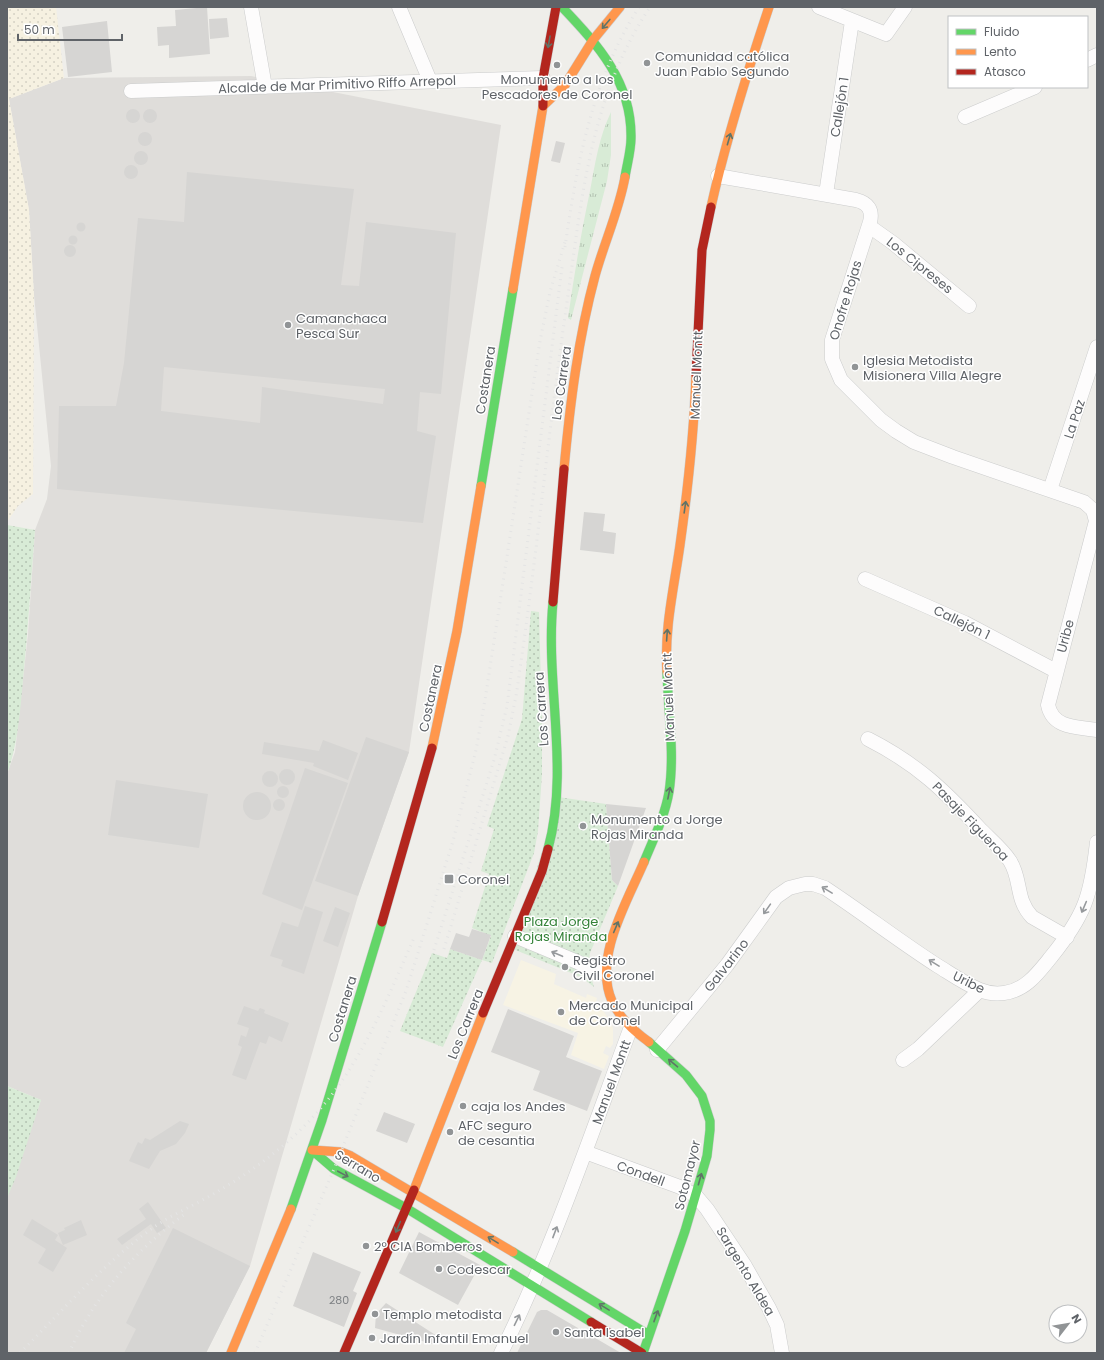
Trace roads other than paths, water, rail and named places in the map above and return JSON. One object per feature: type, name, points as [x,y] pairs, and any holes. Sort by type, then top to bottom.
[{"type":"main road","name":"Costanera","points":[[231,1353],[268,1270],[330,1098],[394,881],[442,708],[457,631],[543,106],[543,78],[556,7]]},
{"type":"main road","name":"Los Carrera","points":[[344,1353],[413,1192],[427,1152],[542,871],[552,834],[557,771],[551,669],[551,620],[575,371],[593,282],[625,179],[630,148],[630,118],[623,88],[610,62],[593,40],[562,7]]},
{"type":"main road","points":[[543,106],[564,85],[593,40],[620,7]]},
{"type":"main road","name":"Manuel Montt","points":[[631,1027],[614,1005],[607,986],[607,953],[658,828],[670,788],[671,761],[666,662],[668,620],[672,584],[680,547],[694,435],[698,306],[702,250],[718,176],[748,71],[769,7]]},
{"type":"main road","name":"Sotomayor","points":[[631,1027],[692,1082],[707,1108],[710,1121],[709,1146],[696,1196],[678,1255],[642,1353]]},
{"type":"main road","name":"Serrano","points":[[312,1150],[341,1152],[351,1156],[540,1268],[649,1335]]},
{"type":"main road","name":"Serrano","points":[[312,1150],[334,1169],[406,1208],[532,1287],[642,1353]]},
{"type":"street","points":[[251,7],[265,87]]},
{"type":"street","points":[[399,7],[430,81]]},
{"type":"street","points":[[819,7],[847,15],[886,34],[905,7]]},
{"type":"street","name":"Callejón 1","points":[[826,194],[847,15]]},
{"type":"street","points":[[1088,60],[1097,55]]},
{"type":"street","name":"Alcalde de Mar Primitivo Riffo Arrepol","points":[[131,91],[543,78]]},
{"type":"street","points":[[965,117],[1032,88]]},
{"type":"street","name":"Onofre Rojas","points":[[718,176],[826,194],[864,203],[871,210],[869,226],[832,340],[832,359],[841,380],[881,420],[905,436],[953,457],[1084,502],[1093,510]]},
{"type":"street","name":"Los Cipreses","points":[[869,226],[893,243],[969,306]]},
{"type":"street","name":"La Paz","points":[[1050,490],[1097,347]]},
{"type":"street","name":"Uribe","points":[[1093,510],[1096,521],[1048,705],[1052,716],[1066,726],[1097,730]]},
{"type":"street","name":"Callejón 1","points":[[865,579],[965,623],[1056,671]]},
{"type":"street","name":"Pasaje Figueroa","points":[[868,739],[904,759],[940,787],[1009,859],[1016,875],[1021,901],[1028,913],[1032,917],[1067,937]]},
{"type":"street","name":"Uribe","points":[[797,885],[813,884],[825,888],[918,953],[980,990],[1003,993],[1026,984],[1039,972],[1076,924],[1088,898],[1093,876],[1097,842]]},
{"type":"street","name":"Galvarino","points":[[657,1050],[727,965],[776,897],[782,892],[797,885]]},
{"type":"street","points":[[515,936],[606,974]]},
{"type":"street","points":[[903,1060],[918,1049],[980,990]]},
{"type":"street","name":"Manuel Montt","points":[[501,1353],[540,1268],[631,1027]]},
{"type":"street","name":"Condell","points":[[585,1152],[680,1187],[696,1196]]},
{"type":"street","name":"Sargento Aldea","points":[[696,1196],[707,1209],[745,1266],[769,1308],[777,1325],[782,1353]]},
{"type":"railway","points":[[565,247],[581,153],[598,93],[609,63],[639,7]]},
{"type":"railway","points":[[444,949],[508,736],[516,696],[530,598],[560,351],[584,187],[592,149],[601,112],[614,76],[630,41],[650,7]]},
{"type":"railway","points":[[255,1353],[334,1169],[406,991],[453,841],[476,750],[485,700],[540,341],[550,292],[565,242]]},
{"type":"railway","points":[[434,950],[494,760],[507,706],[562,267]]},
{"type":"railway","points":[[20,1353],[118,1255],[161,1222],[247,1173],[277,1151],[318,1112],[343,1079],[367,1040],[387,1000],[414,938]]},
{"type":"railway","points":[[69,1353],[91,1312],[118,1276],[150,1243],[185,1214]]},
{"type":"place","name":"Comunidad católica Juan Pablo Segundo","points":[[647,63]]},
{"type":"place","name":"Monumento a los Pescadores de Coronel","points":[[557,65]]},
{"type":"place","name":"Camanchaca Pesca Sur","points":[[288,325]]},
{"type":"place","name":"Iglesia Metodista Misionera Villa Alegre","points":[[855,367]]},
{"type":"place","name":"Monumento a Jorge Rojas Miranda","points":[[583,826]]},
{"type":"place","name":"Coronel","points":[[449,879]]},
{"type":"place","name":"Registro Civil Coronel","points":[[565,967]]},
{"type":"place","name":"Mercado Municipal de Coronel","points":[[561,1012]]},
{"type":"place","name":"caja los Andes","points":[[463,1106]]},
{"type":"place","name":"AFC seguro de cesantia","points":[[450,1132]]},
{"type":"place","name":"2° CIA Bomberos","points":[[366,1246]]},
{"type":"place","name":"Codescar","points":[[439,1269]]},
{"type":"place","name":"Templo metodista","points":[[375,1314]]},
{"type":"place","name":"Santa Isabel","points":[[556,1332]]},
{"type":"place","name":"Jardín Infantil Emanuel","points":[[372,1338]]},
{"type":"park label","name":"Plaza Jorge Rojas Miranda","points":[[561,928]]}]
